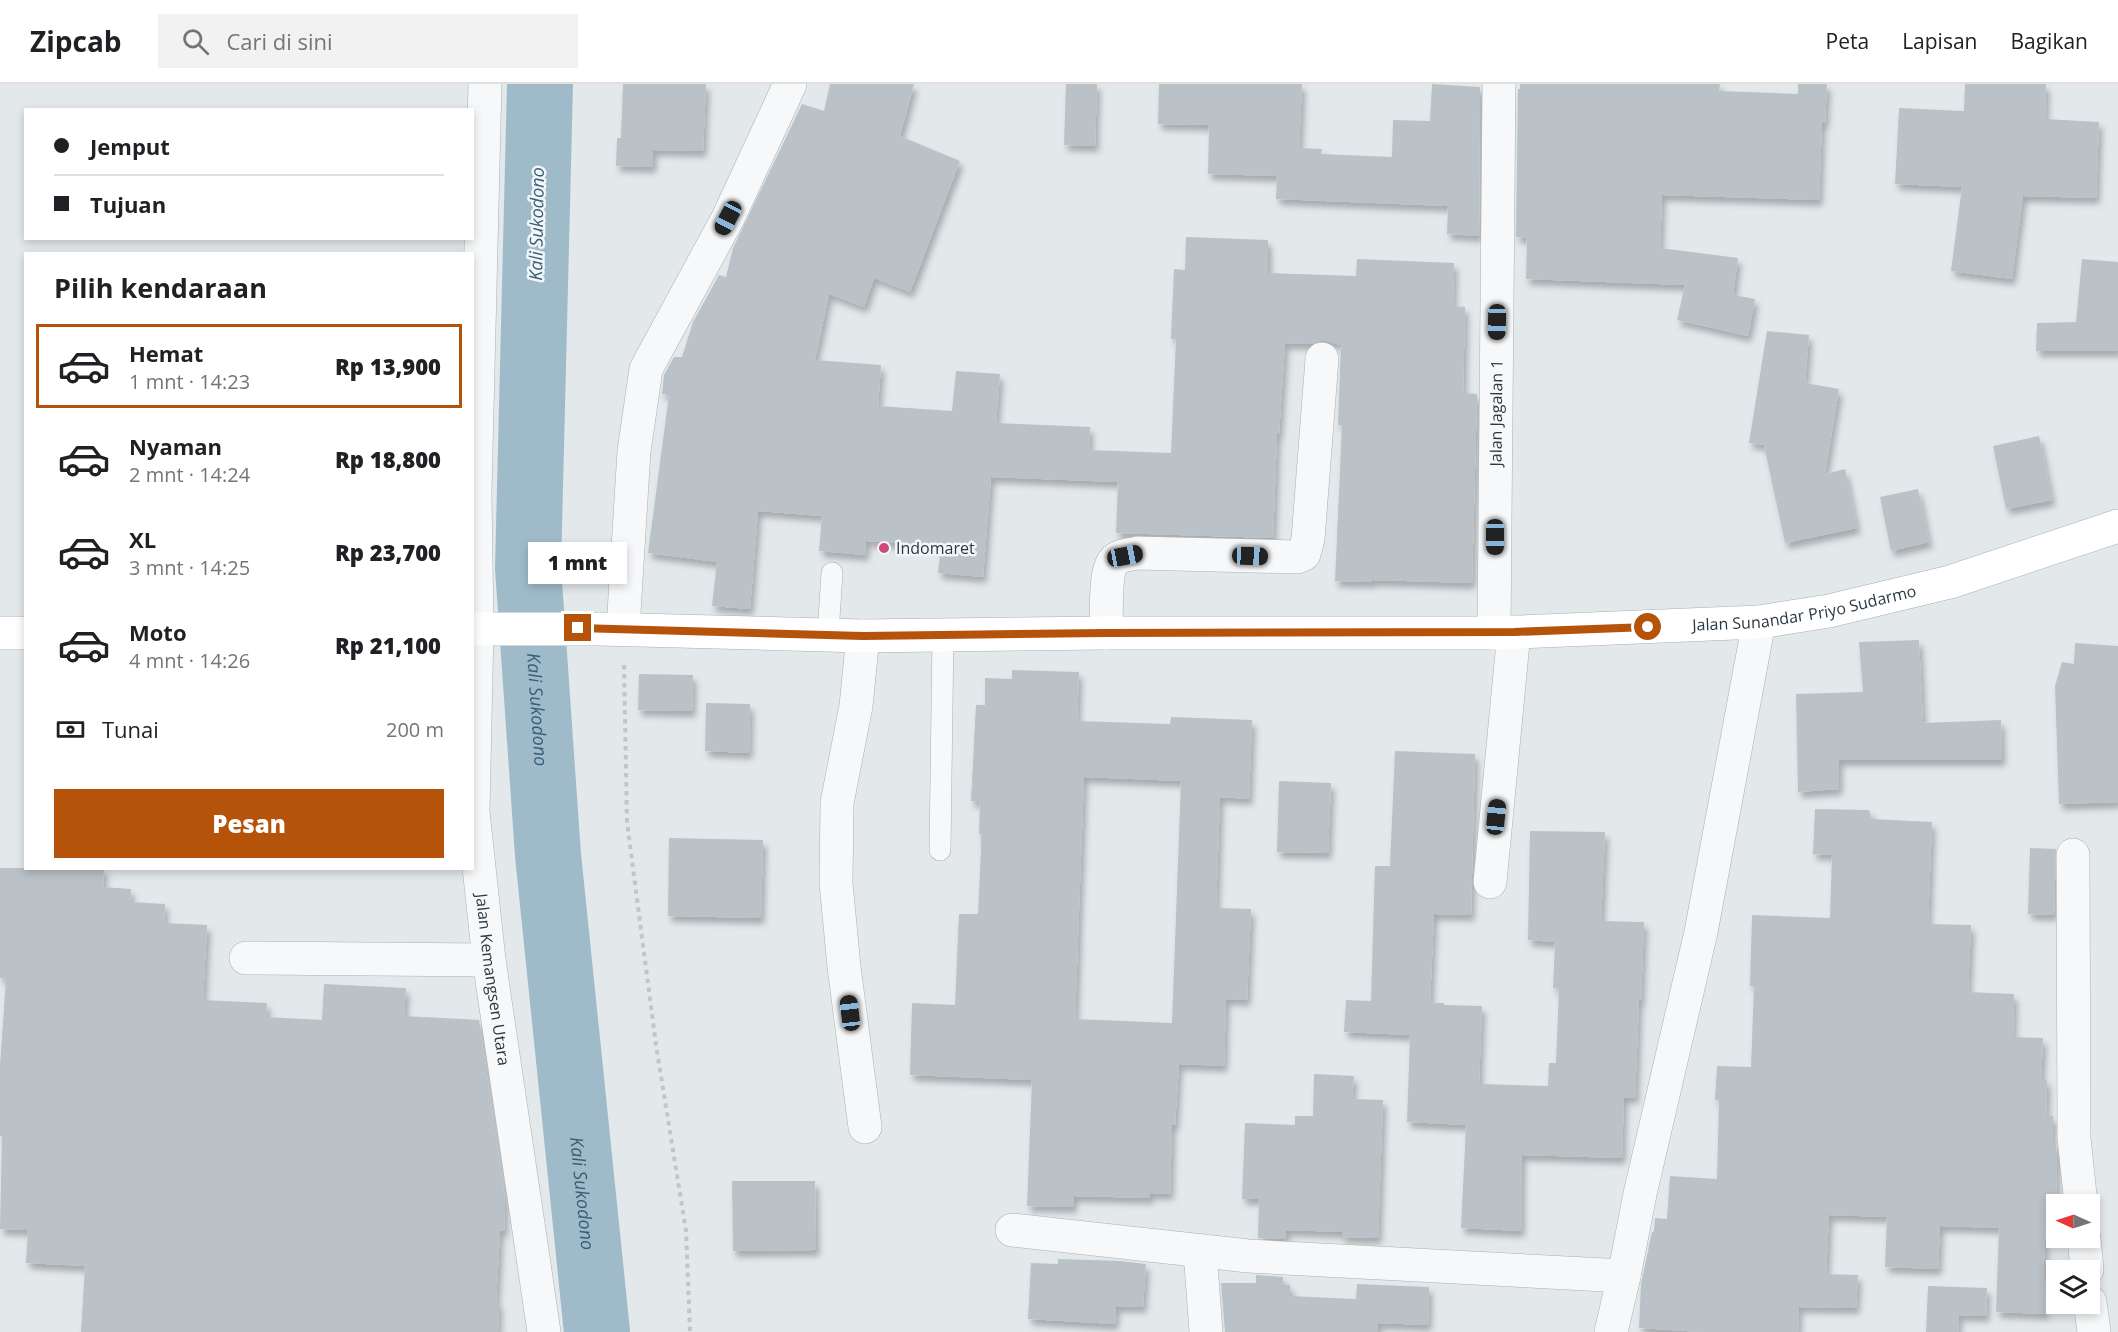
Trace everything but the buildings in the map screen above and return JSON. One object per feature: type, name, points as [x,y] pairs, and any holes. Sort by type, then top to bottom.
[{"type":"main road","name":"Jalan Sunandar Priyo Sudarmo","points":[[475,629],[612,629],[863,636],[1504,632],[1759,622],[1829,611],[1950,582],[2031,557],[2118,526]]},
{"type":"main road","points":[[0,633],[24,633]]},
{"type":"street","name":"Jalan Kemangsen Utara","points":[[474,720],[475,492],[484,84]]},
{"type":"street","points":[[612,629],[646,369],[728,218],[790,84]]},
{"type":"street","name":"Jalan Jagalan 1","points":[[1490,882],[1504,632],[1499,84]]},
{"type":"street","points":[[1106,633],[1111,568],[1115,560],[1120,557],[1137,553],[1297,558],[1304,554],[1308,539],[1322,359]]},
{"type":"street","points":[[1611,1332],[1640,1194],[1701,933],[1759,622]]},
{"type":"street","points":[[863,636],[856,706],[837,802],[836,883],[844,967],[865,1127]]},
{"type":"street","name":"Jalan Kemangsen Utara","points":[[474,821],[489,960],[544,1332]]},
{"type":"street","points":[[2073,855],[2074,1138],[2079,1194]]},
{"type":"street","points":[[246,958],[489,960]]},
{"type":"street","points":[[1012,1230],[1248,1256],[1624,1276]]},
{"type":"street","points":[[1200,1251],[1206,1332]]},
{"type":"street","points":[[2092,1314],[2094,1332]]},
{"type":"lane","points":[[828,634],[832,573]]},
{"type":"lane","points":[[940,850],[943,634]]},
{"type":"path","points":[[612,629],[627,822],[656,1045],[686,1231],[690,1332]]},
{"type":"waterway","name":"Kali Sukodono","points":[[540,84],[528,568],[548,855],[597,1332]]},
{"type":"place","name":"Indomaret","points":[[884,548]]},
{"type":"route","points":[[578,628],[863,636],[1514,632],[1648,627]]}]
